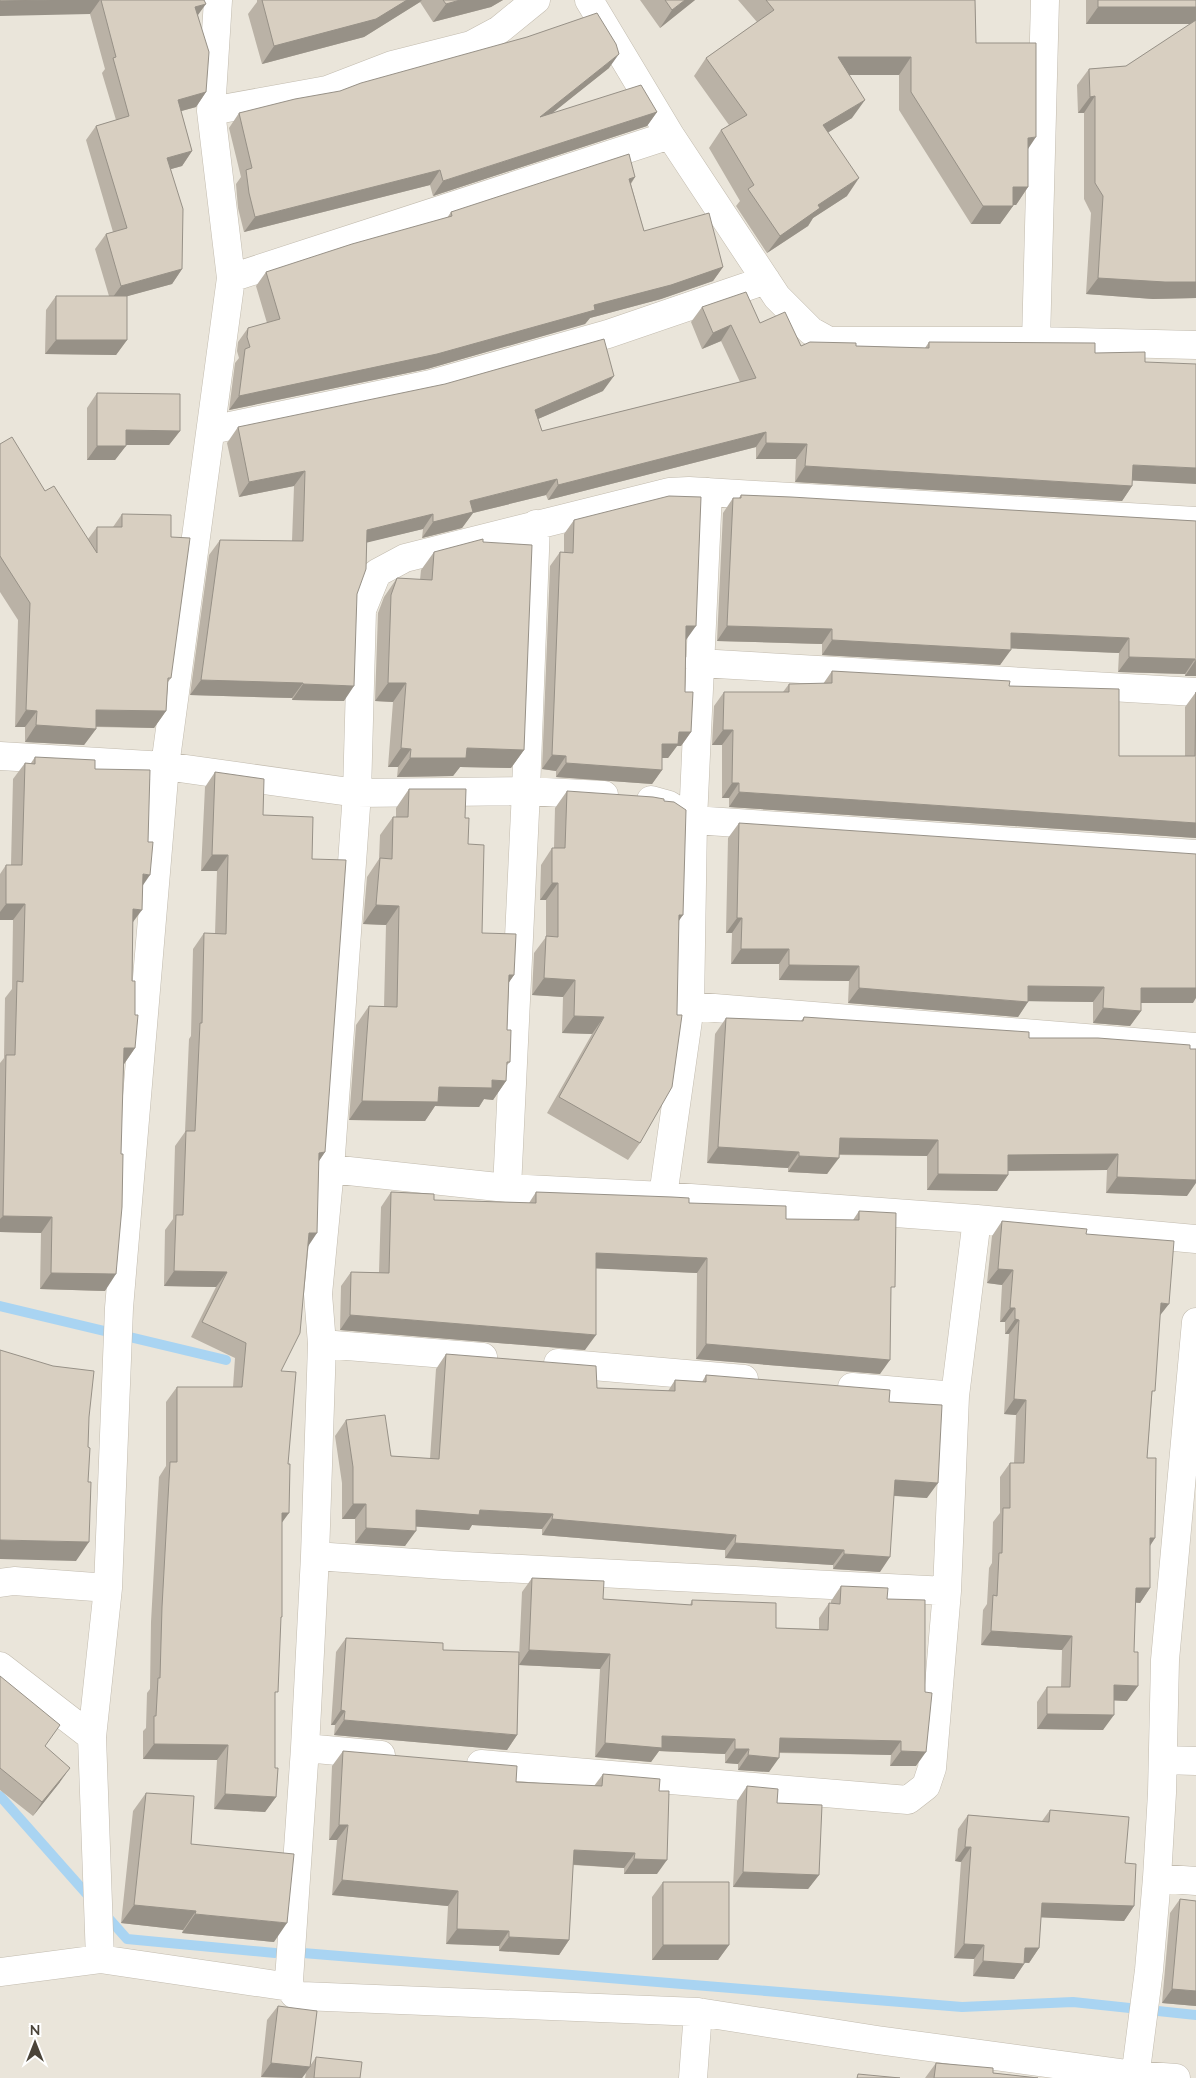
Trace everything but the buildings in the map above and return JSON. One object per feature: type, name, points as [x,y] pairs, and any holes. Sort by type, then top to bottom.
[{"type":"street","points":[[100,1959],[92,1737],[108,1588],[119,1308],[165,766],[231,278],[211,111],[218,0]]},
{"type":"street","points":[[211,111],[327,90],[392,65],[470,45],[499,30],[536,0]]},
{"type":"street","points":[[589,0],[670,135],[766,280],[778,297],[811,331],[829,340],[1036,340],[1196,345]]},
{"type":"street","points":[[1036,340],[1045,0]]},
{"type":"street","points":[[231,278],[670,135]]},
{"type":"street","points":[[211,430],[431,384],[608,334],[766,280]]},
{"type":"street","points":[[1176,2078],[1135,2077],[698,2012],[302,1996],[294,1994],[289,1980],[305,1748],[315,1556],[322,1344],[318,1294],[330,1169],[357,792],[362,610],[377,573],[404,558],[669,492],[708,492],[1196,521]]},
{"type":"street","points":[[663,1196],[690,1006],[692,820],[708,492]]},
{"type":"street","points":[[507,1188],[526,791],[536,524]]},
{"type":"street","points":[[700,663],[1196,692]]},
{"type":"street","points":[[0,756],[165,766],[357,792],[526,791],[644,798],[669,805],[692,820],[1196,854]]},
{"type":"street","points":[[690,1006],[1196,1047]]},
{"type":"street","points":[[330,1169],[507,1188],[663,1196],[977,1219],[1196,1239]]},
{"type":"street","points":[[453,1761],[908,1800],[926,1786],[932,1768],[947,1590],[955,1396],[977,1219]]},
{"type":"street","points":[[1135,2077],[1149,1970],[1157,1878],[1163,1760],[1165,1660],[1189,1491],[1196,1322]]},
{"type":"street","points":[[322,1344],[768,1380]]},
{"type":"street","points":[[827,1385],[955,1396]]},
{"type":"street","points":[[315,1556],[444,1566],[947,1590]]},
{"type":"street","points":[[0,1583],[14,1582],[108,1588]]},
{"type":"street","points":[[0,1666],[92,1737]]},
{"type":"street","points":[[305,1748],[404,1757]]},
{"type":"street","points":[[1163,1760],[1196,1761]]},
{"type":"street","points":[[1157,1878],[1196,1881]]},
{"type":"street","points":[[0,1972],[100,1959],[290,1987]]},
{"type":"street","points":[[693,2078],[698,2012]]},
{"type":"shaded area","points":[[0,0],[1196,0],[1196,2078],[0,2078]]},
{"type":"waterway","points":[[0,1306],[226,1360]]},
{"type":"waterway","points":[[0,1796],[92,1900]]},
{"type":"waterway","points":[[104,1913],[127,1939],[275,1953]]},
{"type":"waterway","points":[[303,1953],[962,2007],[1073,2002],[1196,2015]]}]
